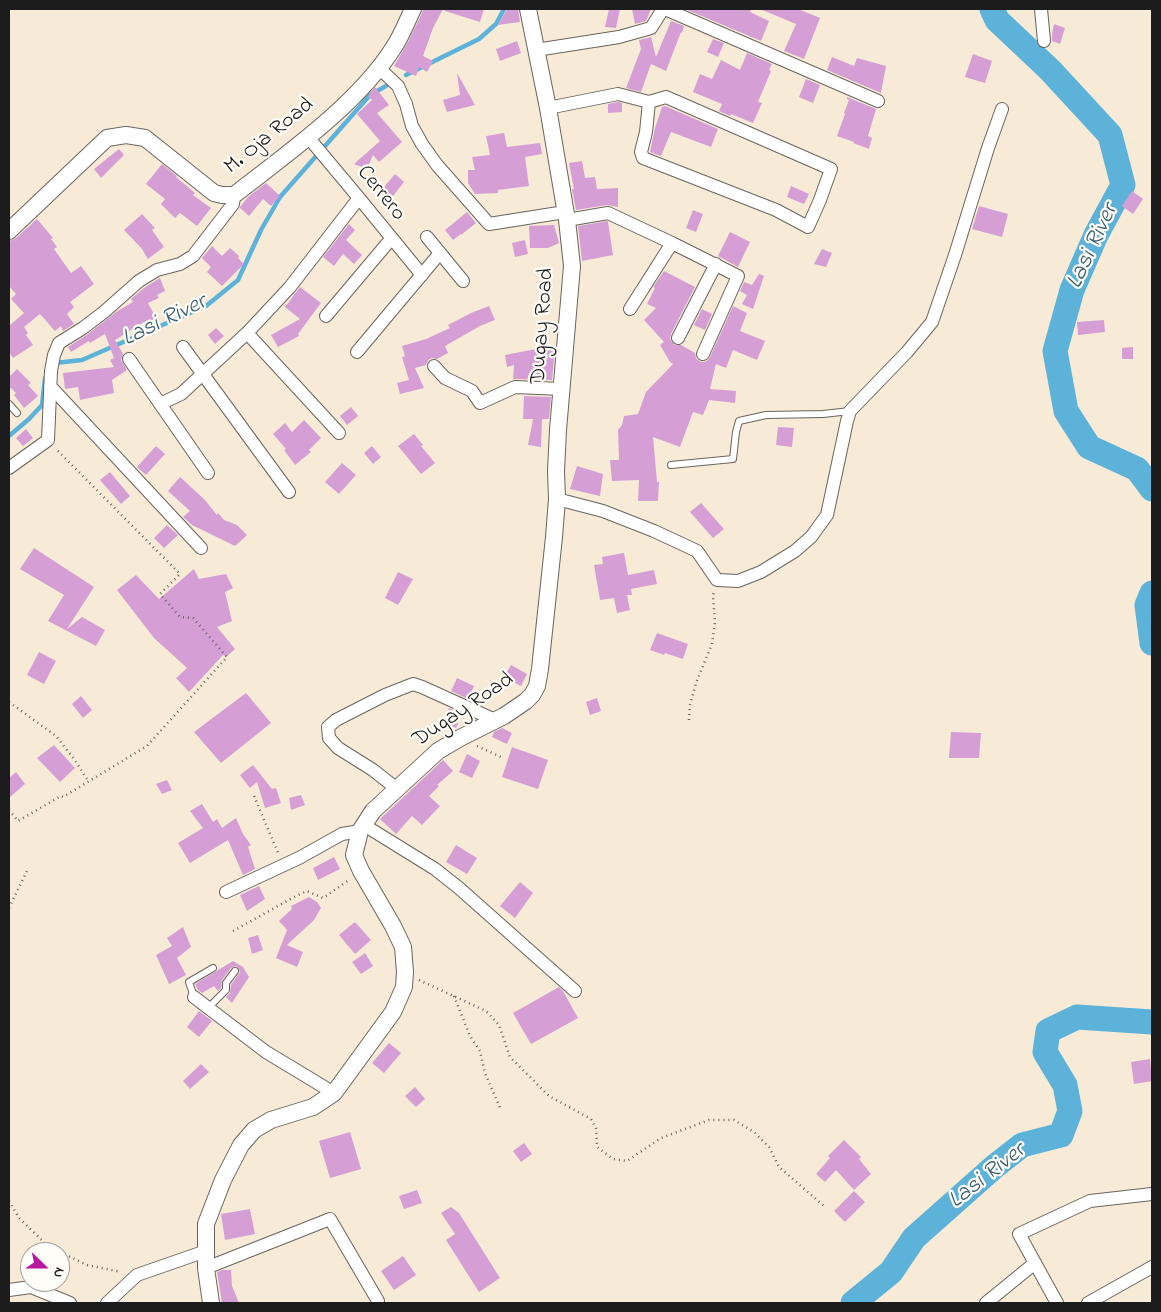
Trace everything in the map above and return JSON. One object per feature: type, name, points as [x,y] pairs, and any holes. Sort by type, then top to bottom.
[{"type":"street","name":"M. Oja Road","points":[[9,231],[107,138],[126,135],[145,138],[214,193],[234,195],[308,138],[350,99],[379,68],[395,46],[413,9]]},
{"type":"street","name":"Dugay Road","points":[[212,1303],[206,1268],[206,1224],[223,1180],[241,1145],[254,1130],[271,1120],[313,1107],[334,1093],[393,1012],[404,987],[403,947],[354,855],[362,828],[373,811],[438,752],[526,701],[537,686],[554,537],[557,499],[556,471],[572,266],[566,216],[548,108],[528,9]]},
{"type":"street","points":[[536,50],[619,37],[651,28],[664,9],[878,101]]},
{"type":"street","points":[[1041,9],[1044,41]]},
{"type":"street","points":[[379,68],[398,86],[406,104],[412,126],[437,166],[489,224],[608,213],[738,276],[703,354]]},
{"type":"street","points":[[548,108],[618,94],[649,102],[666,98],[831,169],[808,227],[776,210],[643,158],[640,152],[646,132],[649,102]]},
{"type":"street","points":[[557,499],[603,511],[654,531],[697,551],[717,580],[738,581],[761,572],[795,551],[811,537],[827,515],[850,411],[907,352],[932,322],[1002,109]]},
{"type":"street","name":"Cerrero","points":[[308,138],[422,275]]},
{"type":"street","points":[[9,468],[48,440],[51,371],[54,355],[59,344],[104,312],[139,281],[157,270],[180,264],[193,256],[233,204],[234,195]]},
{"type":"street","points":[[160,404],[181,394],[247,333],[290,287],[359,198]]},
{"type":"street","points":[[427,237],[463,280]]},
{"type":"street","points":[[326,316],[391,239]]},
{"type":"street","points":[[630,309],[672,243]]},
{"type":"street","points":[[357,352],[440,253]]},
{"type":"street","points":[[678,338],[716,264]]},
{"type":"street","points":[[247,333],[338,433]]},
{"type":"street","points":[[183,347],[289,492]]},
{"type":"street","points":[[129,359],[208,473]]},
{"type":"street","points":[[434,366],[445,378],[472,391],[480,404],[515,387],[562,389]]},
{"type":"street","points":[[50,386],[201,548]]},
{"type":"street","points":[[397,789],[373,770],[338,748],[329,738],[328,727],[336,720],[413,684],[495,720]]},
{"type":"street","points":[[226,892],[299,858],[342,834],[362,828],[435,869],[576,991]]},
{"type":"street","points":[[194,997],[266,1052],[334,1093]]},
{"type":"street","points":[[1057,1303],[1020,1234],[1090,1201],[1152,1194]]},
{"type":"street","points":[[206,1268],[330,1219],[378,1301]]},
{"type":"street","points":[[108,1303],[137,1275],[206,1251]]},
{"type":"street","points":[[986,1303],[1035,1263]]},
{"type":"street","points":[[1088,1303],[1152,1267]]},
{"type":"street","points":[[9,1290],[31,1287],[70,1303]]},
{"type":"lane","points":[[9,404],[16,413]]},
{"type":"lane","points":[[671,465],[733,459],[739,421],[766,415],[823,414],[850,411]]},
{"type":"lane","points":[[194,997],[189,982],[213,968]]},
{"type":"lane","points":[[208,1008],[226,990],[226,983],[235,971]]},
{"type":"path","points":[[9,810],[18,821],[61,796],[64,797],[147,746],[227,657],[193,618],[180,616],[160,594],[180,574],[48,440]]},
{"type":"path","points":[[689,720],[690,705],[696,683],[712,644],[715,622],[713,596],[717,580]]},
{"type":"path","points":[[9,702],[56,736],[89,782]]},
{"type":"path","points":[[460,738],[502,758]]},
{"type":"path","points":[[254,796],[283,866]]},
{"type":"path","points":[[9,908],[27,871]]},
{"type":"path","points":[[233,931],[307,891],[323,898],[361,871]]},
{"type":"path","points":[[405,972],[486,1011],[500,1025],[510,1057],[549,1096],[591,1119],[596,1128],[597,1147],[613,1159],[627,1161],[662,1138],[709,1120],[734,1120],[754,1132],[769,1147],[779,1167],[824,1206]]},
{"type":"path","points":[[454,996],[470,1036],[480,1051],[485,1073],[500,1110]]},
{"type":"path","points":[[9,1201],[19,1218],[44,1242]]},
{"type":"path","points":[[70,1257],[87,1265],[137,1275]]},
{"type":"building","points":[[423,9],[443,9],[433,28],[423,56],[433,61],[427,72],[419,67],[416,76],[394,66],[408,42]]},
{"type":"building","points":[[445,9],[484,9],[480,22],[445,11]]},
{"type":"building","points":[[507,9],[518,9],[520,22],[498,25]]},
{"type":"building","points":[[609,9],[620,9],[616,28],[605,27]]},
{"type":"building","points":[[632,9],[651,9],[646,21],[635,24]]},
{"type":"building","points":[[685,9],[751,9],[750,12],[769,21],[761,41]]},
{"type":"building","points":[[760,9],[798,9],[820,18],[804,59],[784,51],[796,24]]},
{"type":"building","points":[[671,21],[684,26],[666,71],[651,64],[641,92],[626,88],[641,49],[639,40],[651,37],[656,57]]},
{"type":"building","points":[[1054,24],[1065,28],[1060,44],[1052,41]]},
{"type":"building","points":[[713,39],[724,43],[718,57],[707,52]]},
{"type":"building","points":[[517,41],[521,53],[500,61],[496,49]]},
{"type":"building","points":[[747,53],[772,64],[758,102],[762,103],[753,123],[719,111],[722,104],[693,92],[700,74],[712,79],[721,60],[740,70]]},
{"type":"building","points":[[973,54],[992,61],[985,83],[965,77]]},
{"type":"building","points":[[832,57],[854,66],[857,58],[886,66],[881,93],[827,70]]},
{"type":"building","points":[[457,73],[475,105],[447,112],[443,100],[460,95]]},
{"type":"building","points":[[806,79],[820,85],[813,103],[799,97]]},
{"type":"building","points":[[375,87],[389,105],[377,113],[402,142],[379,162],[373,155],[367,169],[354,164],[380,141],[357,114],[372,100],[368,96]]},
{"type":"building","points":[[847,97],[876,109],[868,136],[872,138],[869,149],[837,136],[849,100]]},
{"type":"building","points":[[622,103],[622,112],[608,113],[608,104]]},
{"type":"building","points":[[665,106],[718,129],[711,147],[671,132],[661,156],[650,152],[655,128],[662,107]]},
{"type":"building","points":[[504,133],[507,147],[540,143],[542,154],[525,157],[529,186],[498,190],[498,193],[475,194],[468,183],[468,170],[475,170],[472,157],[490,155],[486,136]]},
{"type":"building","points":[[119,149],[124,155],[101,178],[94,169]]},
{"type":"building","points":[[582,161],[585,178],[595,177],[597,189],[618,188],[618,207],[607,205],[576,210],[569,163]]},
{"type":"building","points":[[162,164],[195,193],[193,195],[211,208],[197,226],[180,213],[175,218],[161,204],[165,199],[146,184]]},
{"type":"building","points":[[395,174],[404,182],[390,200],[380,192]]},
{"type":"building","points":[[266,183],[280,196],[271,206],[263,199],[249,216],[240,207],[248,197]]},
{"type":"building","points":[[791,186],[809,194],[804,204],[787,197]]},
{"type":"building","points":[[1132,191],[1143,199],[1133,214],[1122,206]]},
{"type":"building","points":[[979,206],[1008,214],[1002,237],[972,229]]},
{"type":"building","points":[[693,210],[703,214],[696,232],[686,228]]},
{"type":"building","points":[[467,212],[476,223],[453,240],[445,230]]},
{"type":"building","points":[[142,214],[155,228],[152,230],[164,247],[148,259],[142,249],[124,230]]},
{"type":"building","points":[[37,219],[53,238],[51,239],[57,247],[54,249],[71,273],[81,266],[94,284],[70,302],[74,307],[67,314],[74,324],[63,331],[61,326],[55,331],[40,314],[24,327],[28,333],[26,335],[33,345],[13,358],[9,352],[9,326],[24,313],[11,299],[16,294],[9,286],[9,241],[16,238]]},
{"type":"building","points":[[607,221],[613,255],[582,261],[578,226]]},
{"type":"building","points":[[349,224],[355,230],[346,240],[362,255],[354,264],[343,254],[334,266],[323,257]]},
{"type":"building","points":[[554,225],[559,243],[548,248],[530,248],[529,226]]},
{"type":"building","points":[[730,232],[750,242],[738,267],[718,256]]},
{"type":"building","points":[[525,240],[528,254],[515,257],[512,243]]},
{"type":"building","points":[[212,246],[222,256],[230,248],[239,256],[238,258],[244,264],[222,286],[207,272],[211,267],[202,258]]},
{"type":"building","points":[[822,249],[832,253],[826,267],[814,264]]},
{"type":"building","points":[[664,271],[695,287],[671,334],[670,339],[674,345],[681,345],[695,353],[699,361],[707,361],[733,306],[747,313],[740,331],[765,341],[757,360],[733,350],[726,368],[716,364],[710,389],[736,391],[735,403],[709,400],[703,415],[693,412],[680,447],[653,437],[657,482],[659,482],[658,501],[638,501],[639,480],[612,481],[610,460],[619,460],[618,430],[622,425],[624,416],[638,414],[646,392],[673,364],[660,345],[664,342],[644,320],[656,308],[647,304],[655,288],[653,287]]},
{"type":"building","points":[[759,274],[764,276],[753,309],[742,304],[747,295],[740,291],[744,282],[752,285]]},
{"type":"building","points":[[160,278],[165,291],[157,295],[159,298],[148,303],[156,318],[145,324],[144,322],[115,340],[123,354],[121,360],[127,370],[112,380],[114,393],[80,400],[78,387],[65,389],[63,373],[114,367],[110,360],[114,358],[105,334],[71,352],[68,347],[133,302],[131,299]]},
{"type":"building","points":[[300,287],[321,303],[298,334],[299,336],[278,347],[271,335],[300,319],[285,307]]},
{"type":"building","points":[[489,306],[495,320],[480,326],[445,346],[448,353],[437,359],[432,358],[428,360],[426,365],[415,368],[424,388],[400,394],[397,383],[409,380],[402,357],[405,356],[402,346],[426,339],[450,328],[448,325]]},
{"type":"building","points":[[702,309],[712,314],[705,330],[694,325]]},
{"type":"building","points":[[1104,320],[1105,332],[1078,335],[1077,322]]},
{"type":"building","points":[[216,328],[224,336],[215,344],[208,335]]},
{"type":"building","points":[[1133,347],[1133,359],[1122,359],[1122,348]]},
{"type":"building","points":[[541,348],[555,349],[552,380],[513,379],[514,365],[507,367],[505,355]]},
{"type":"building","points":[[17,369],[31,383],[28,385],[38,396],[24,408],[14,395],[16,393],[11,388],[9,389],[9,377]]},
{"type":"building","points":[[524,396],[551,397],[549,419],[542,419],[541,447],[528,445],[533,419],[523,419]]},
{"type":"building","points":[[351,407],[358,416],[347,425],[340,416]]},
{"type":"building","points":[[304,420],[321,438],[309,450],[311,452],[295,465],[284,450],[286,449],[273,434],[285,423],[292,432]]},
{"type":"building","points":[[778,427],[794,428],[792,447],[776,445]]},
{"type":"building","points":[[26,429],[33,438],[23,446],[16,438]]},
{"type":"building","points":[[414,434],[435,463],[421,474],[398,446]]},
{"type":"building","points":[[156,446],[165,454],[146,475],[137,467]]},
{"type":"building","points":[[372,446],[381,457],[373,464],[364,453]]},
{"type":"building","points":[[342,463],[356,475],[339,494],[325,482]]},
{"type":"building","points":[[577,466],[603,474],[600,496],[570,489]]},
{"type":"building","points":[[110,472],[130,496],[121,504],[100,480]]},
{"type":"building","points":[[180,477],[204,499],[217,515],[218,513],[224,520],[237,525],[247,535],[235,546],[192,525],[183,517],[190,511],[168,491]]},
{"type":"building","points":[[701,503],[724,529],[713,538],[690,512]]},
{"type":"building","points":[[167,525],[178,535],[164,548],[154,538]]},
{"type":"building","points":[[34,548],[94,587],[67,629],[82,617],[105,630],[96,646],[48,621],[64,595],[20,569]]},
{"type":"building","points":[[624,553],[628,575],[654,570],[657,584],[631,589],[632,595],[627,595],[630,610],[617,613],[614,598],[600,600],[594,565],[603,564],[602,557]]},
{"type":"building","points":[[194,569],[199,579],[226,574],[233,588],[225,592],[232,621],[217,627],[235,649],[226,657],[223,655],[189,692],[176,678],[187,668],[154,638],[117,590],[136,575],[159,599]]},
{"type":"building","points":[[398,572],[413,579],[398,605],[385,598]]},
{"type":"building","points":[[657,633],[688,644],[683,659],[650,650]]},
{"type":"building","points":[[39,652],[56,661],[44,684],[27,675]]},
{"type":"building","points":[[511,665],[527,674],[521,686],[504,677]]},
{"type":"building","points":[[457,678],[474,686],[468,699],[451,691]]},
{"type":"building","points":[[246,693],[271,723],[221,763],[194,732]]},
{"type":"building","points":[[81,696],[92,710],[83,718],[72,704]]},
{"type":"building","points":[[597,698],[601,711],[590,715],[586,702]]},
{"type":"building","points":[[449,708],[462,714],[456,728],[443,722]]},
{"type":"building","points":[[502,728],[512,733],[507,744],[492,737],[494,732]]},
{"type":"building","points":[[951,732],[981,733],[979,758],[949,758]]},
{"type":"building","points":[[54,745],[75,768],[60,782],[37,758]]},
{"type":"building","points":[[512,747],[548,760],[538,789],[502,777]]},
{"type":"building","points":[[467,754],[480,761],[472,778],[459,772]]},
{"type":"building","points":[[443,760],[453,771],[437,785],[439,786],[429,796],[440,806],[422,825],[412,816],[396,834],[380,819]]},
{"type":"building","points":[[253,765],[272,789],[276,788],[281,803],[265,808],[257,782],[250,788],[240,775]]},
{"type":"building","points":[[16,772],[25,784],[9,798],[9,778]]},
{"type":"building","points":[[167,780],[172,790],[162,794],[156,784]]},
{"type":"building","points":[[301,795],[305,805],[291,810],[289,798]]},
{"type":"building","points":[[202,804],[213,822],[217,819],[222,828],[236,818],[243,834],[251,845],[248,847],[255,869],[243,875],[228,840],[190,863],[178,843],[203,828],[190,811]]},
{"type":"building","points":[[456,845],[477,858],[467,874],[446,862]]},
{"type":"building","points":[[334,857],[340,869],[318,880],[313,868]]},
{"type":"building","points":[[520,882],[533,893],[515,918],[500,906]]},
{"type":"building","points":[[259,886],[265,899],[247,911],[240,895]]},
{"type":"building","points":[[309,897],[317,902],[321,908],[314,920],[287,945],[303,952],[297,967],[276,958],[287,930],[279,921],[292,909],[291,906]]},
{"type":"building","points":[[355,922],[371,940],[355,954],[339,935]]},
{"type":"building","points":[[183,927],[191,947],[177,958],[186,975],[169,984],[156,955],[172,946],[167,938]]},
{"type":"building","points":[[258,935],[263,950],[252,954],[248,938]]},
{"type":"building","points":[[365,953],[373,966],[361,974],[352,962]]},
{"type":"building","points":[[233,961],[243,967],[249,977],[232,1003],[226,997],[230,993],[231,985],[240,972],[236,966],[231,968],[222,980],[221,988],[218,991],[214,986],[202,993],[198,990],[195,984]]},
{"type":"building","points":[[559,987],[578,1018],[531,1044],[513,1013]]},
{"type":"building","points":[[199,1011],[212,1021],[199,1037],[187,1027]]},
{"type":"building","points":[[389,1043],[401,1053],[384,1073],[372,1063]]},
{"type":"building","points":[[1150,1059],[1152,1081],[1134,1084],[1131,1062]]},
{"type":"building","points":[[201,1064],[209,1072],[190,1089],[183,1081]]},
{"type":"building","points":[[415,1087],[425,1099],[416,1107],[405,1096]]},
{"type":"building","points":[[350,1132],[361,1169],[330,1178],[319,1141]]},
{"type":"building","points":[[844,1140],[861,1157],[859,1159],[871,1174],[854,1190],[836,1170],[825,1182],[816,1174],[830,1158],[828,1156]]},
{"type":"building","points":[[524,1143],[532,1154],[521,1162],[513,1151]]},
{"type":"building","points":[[417,1190],[422,1203],[404,1209],[399,1196]]},
{"type":"building","points":[[854,1191],[865,1202],[845,1222],[834,1211]]},
{"type":"building","points":[[451,1207],[459,1213],[500,1278],[479,1292],[446,1240],[455,1234],[441,1213]]},
{"type":"building","points":[[250,1209],[255,1234],[225,1240],[221,1214]]},
{"type":"building","points":[[403,1256],[416,1275],[394,1290],[381,1271]]},
{"type":"building","points":[[231,1270],[232,1286],[239,1303],[222,1303],[217,1272]]},
{"type":"waterway","name":"Lasi River","points":[[406,75],[479,39],[496,24],[504,9]]},
{"type":"waterway","name":"Lasi River","points":[[992,9],[997,20],[1050,70],[1110,135],[1123,185],[1096,235],[1072,290],[1055,351],[1066,411],[1089,447],[1137,469],[1152,489]]},
{"type":"waterway","name":"Lasi River","points":[[55,363],[82,360],[206,306],[238,280],[261,230],[280,197],[370,95],[386,86]]},
{"type":"waterway","name":"Lasi River","points":[[9,436],[42,405],[45,378]]},
{"type":"waterway","name":"Lasi River","points":[[1152,593],[1147,605],[1152,643]]},
{"type":"waterway","name":"Lasi River","points":[[853,1303],[891,1272],[914,1238],[994,1167],[1022,1145],[1061,1135],[1070,1111],[1065,1085],[1045,1052],[1048,1031],[1077,1017],[1152,1022]]}]
